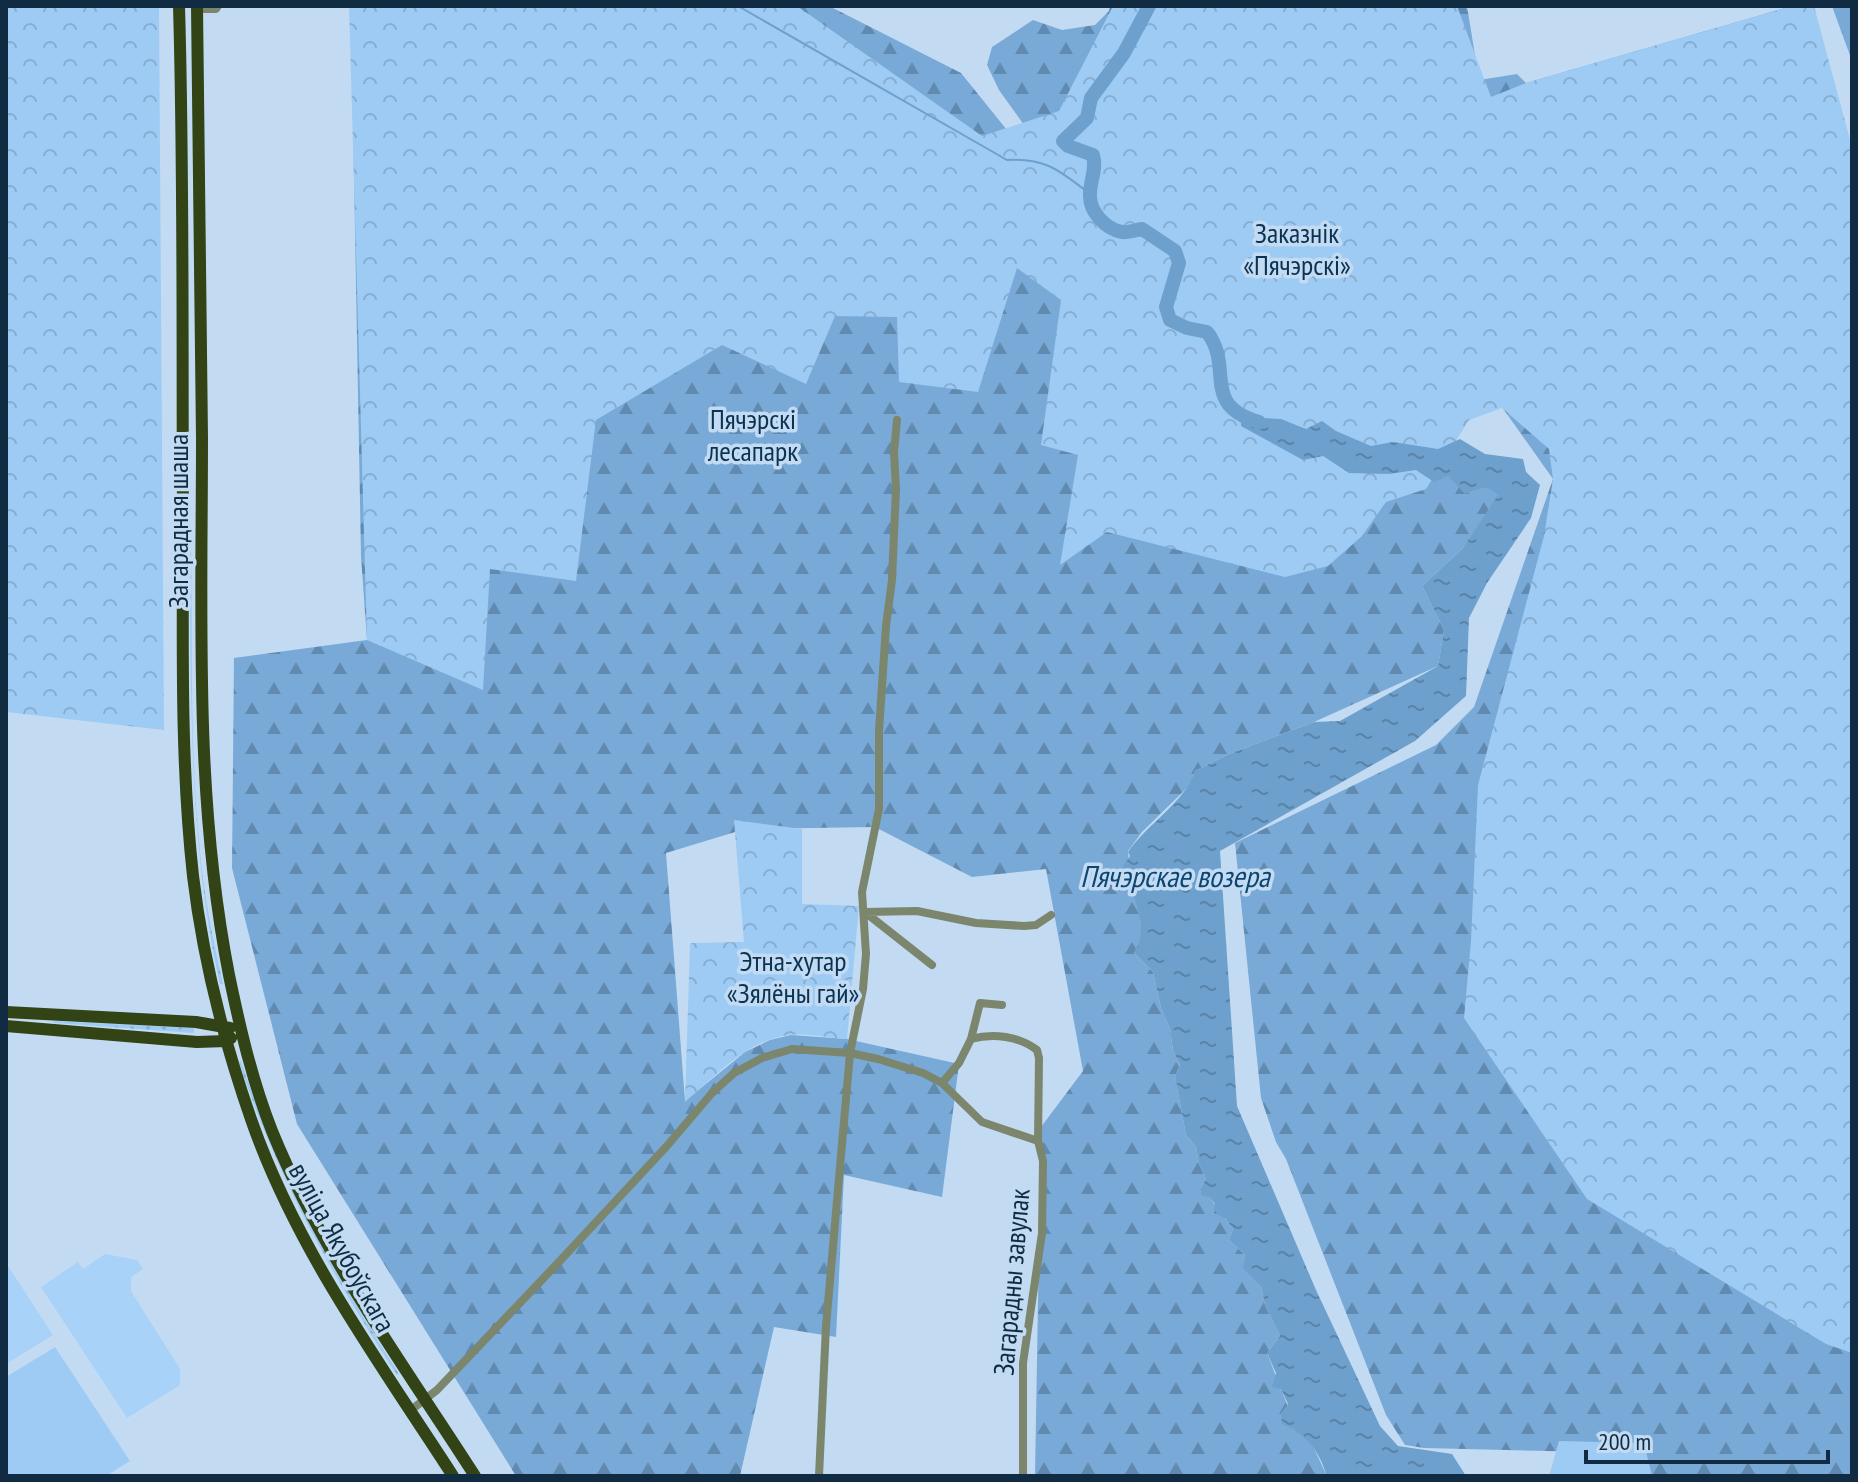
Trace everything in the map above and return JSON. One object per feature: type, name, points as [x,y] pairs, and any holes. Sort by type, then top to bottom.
[{"type":"main road","name":"Загарадная шаша","points":[[179,6],[185,748],[193,878],[209,976],[223,1026]]},
{"type":"main road","name":"Загарадная шаша","points":[[197,8],[202,723],[208,832],[217,911],[241,1032]]},
{"type":"main road","points":[[6,1012],[223,1026],[241,1032]]},
{"type":"main road","points":[[6,1026],[197,1042],[226,1041],[241,1032]]},
{"type":"main road","name":"вуліца Якубоўскага","points":[[223,1026],[253,1126],[301,1230],[359,1332],[453,1476]]},
{"type":"main road","name":"вуліца Якубоўскага","points":[[241,1032],[272,1131],[292,1174],[353,1285],[475,1476]]},
{"type":"street","points":[[197,8],[216,9],[218,6]]},
{"type":"street","points":[[819,1476],[826,1326],[850,1053],[863,989],[865,912],[862,892],[879,809],[879,731],[892,580],[897,420]]},
{"type":"street","points":[[865,912],[917,911],[976,923],[1024,926],[1036,925],[1051,915]]},
{"type":"street","points":[[865,912],[932,965]]},
{"type":"street","points":[[942,1083],[959,1063],[971,1039],[980,1003],[1002,1005]]},
{"type":"street","points":[[46,1029],[47,1015]]},
{"type":"street","name":"Загарадны завулак","points":[[971,1039],[984,1036],[1021,1041],[1037,1050],[1039,1058],[1038,1141],[1043,1161],[1042,1233],[1023,1363],[1023,1476]]},
{"type":"street","points":[[411,1410],[426,1400],[666,1147],[712,1093],[734,1073],[762,1058],[792,1049],[850,1053],[923,1073],[942,1083],[982,1122],[1038,1141]]},
{"type":"shaded area","points":[[105,1254],[137,1260],[143,1269],[131,1277],[131,1291],[180,1369],[180,1385],[127,1418],[41,1287],[78,1262],[83,1269]]},
{"type":"shaded area","points":[[6,1263],[53,1335],[6,1364]]},
{"type":"green space","points":[[6,6],[159,6],[164,730],[6,712]]},
{"type":"green space","name":"Заказнік «Пячэрскі»","points":[[349,6],[797,6],[982,136],[1059,111],[1113,6],[1457,6],[1491,97],[1526,83],[1792,6],[1814,6],[1852,147],[1852,1353],[1826,1344],[1587,1199],[1464,1018],[1478,785],[1544,536],[1553,479],[1549,449],[1502,408],[1469,420],[1426,489],[1386,502],[1362,536],[1328,566],[1285,577],[1107,532],[1060,565],[1078,455],[1041,445],[1061,300],[1017,268],[978,392],[899,382],[897,317],[835,316],[806,384],[722,345],[596,420],[576,581],[490,569],[483,690],[367,640]]},
{"type":"green space","name":"Пячэрскі лесапарк","points":[[354,6],[829,6],[961,73],[1015,140],[1448,476],[1491,488],[1499,495],[1462,549],[1422,586],[1444,630],[1438,666],[1195,771],[1191,784],[1142,832],[1128,851],[1142,940],[1134,953],[1153,972],[1161,1008],[1170,1029],[1173,1051],[1180,1065],[1175,1077],[1186,1135],[1196,1147],[1206,1179],[1200,1189],[1201,1194],[1210,1198],[1233,1229],[1229,1240],[1245,1255],[1244,1268],[1261,1287],[1265,1305],[1280,1336],[1267,1353],[1297,1430],[1311,1442],[1327,1476],[1035,1476],[1041,1127],[1083,1071],[1046,869],[972,877],[875,827],[745,829],[666,853],[685,1101],[745,1052],[770,1040],[791,1035],[847,1039],[959,1064],[942,1197],[844,1175],[836,1337],[774,1327],[740,1476],[516,1476],[297,1124],[232,868],[234,658],[367,640],[361,556],[351,14]]},
{"type":"green space","points":[[1110,6],[1467,6],[1479,80],[1517,74],[1526,83],[1792,6],[1852,147],[1852,1476],[1638,1476],[1592,1452],[1424,1448],[1405,1445],[1386,1415],[1261,1098],[1235,843],[1436,745],[1474,707],[1553,479],[1502,407],[1042,150],[999,90],[987,65],[992,47],[1033,20],[1062,30],[1095,25]]},
{"type":"green space","points":[[1832,6],[1852,6],[1852,61]]},
{"type":"green space","points":[[189,539],[197,812],[206,901],[223,984],[220,984],[209,929],[196,818],[191,707]]},
{"type":"green space","name":"Этна-хутар «Зялёны гай»","points":[[734,820],[802,829],[802,904],[859,906],[847,1039],[811,1035],[775,1038],[746,1051],[685,1102],[690,943],[744,942]]},
{"type":"green space","points":[[54,1023],[194,1028],[194,1033]]},
{"type":"green space","points":[[241,1061],[273,1144],[310,1222],[399,1374],[350,1300],[288,1185],[254,1104]]},
{"type":"green space","points":[[55,1347],[130,1461],[106,1476],[6,1476],[6,1377]]},
{"type":"green space","points":[[1559,1441],[1644,1443],[1652,1476],[1549,1476]]},
{"type":"water","name":"Пячэрскае возера","points":[[1241,417],[1281,419],[1306,429],[1322,421],[1336,431],[1371,446],[1393,442],[1438,449],[1460,439],[1485,454],[1523,459],[1526,472],[1540,485],[1531,518],[1487,583],[1469,618],[1466,696],[1415,741],[1220,851],[1237,1106],[1316,1290],[1380,1426],[1398,1446],[1452,1454],[1466,1476],[1327,1476],[1311,1444],[1282,1424],[1281,1413],[1288,1404],[1281,1389],[1272,1387],[1276,1373],[1267,1353],[1280,1336],[1265,1305],[1261,1287],[1243,1268],[1245,1255],[1229,1240],[1233,1229],[1225,1218],[1214,1213],[1215,1204],[1210,1198],[1201,1195],[1200,1189],[1206,1179],[1196,1147],[1186,1135],[1175,1077],[1180,1065],[1173,1051],[1170,1029],[1161,1008],[1153,972],[1134,953],[1140,939],[1141,925],[1134,896],[1126,891],[1130,876],[1123,866],[1130,856],[1128,852],[1184,792],[1195,771],[1229,754],[1314,722],[1340,721],[1438,666],[1444,630],[1422,586],[1462,549],[1498,495],[1487,488],[1465,494],[1448,476],[1434,482],[1416,470],[1389,474],[1349,473],[1323,456],[1303,460],[1241,426]]},
{"type":"waterway","points":[[738,6],[1007,160],[1043,164],[1090,194]]},
{"type":"waterway","points":[[1149,6],[1124,53],[1091,98],[1087,118],[1063,141],[1068,146],[1093,155],[1090,200],[1095,213],[1104,223],[1122,232],[1142,229],[1175,251],[1179,263],[1166,307],[1170,320],[1207,332],[1215,345],[1224,395],[1241,414],[1259,422]]}]
